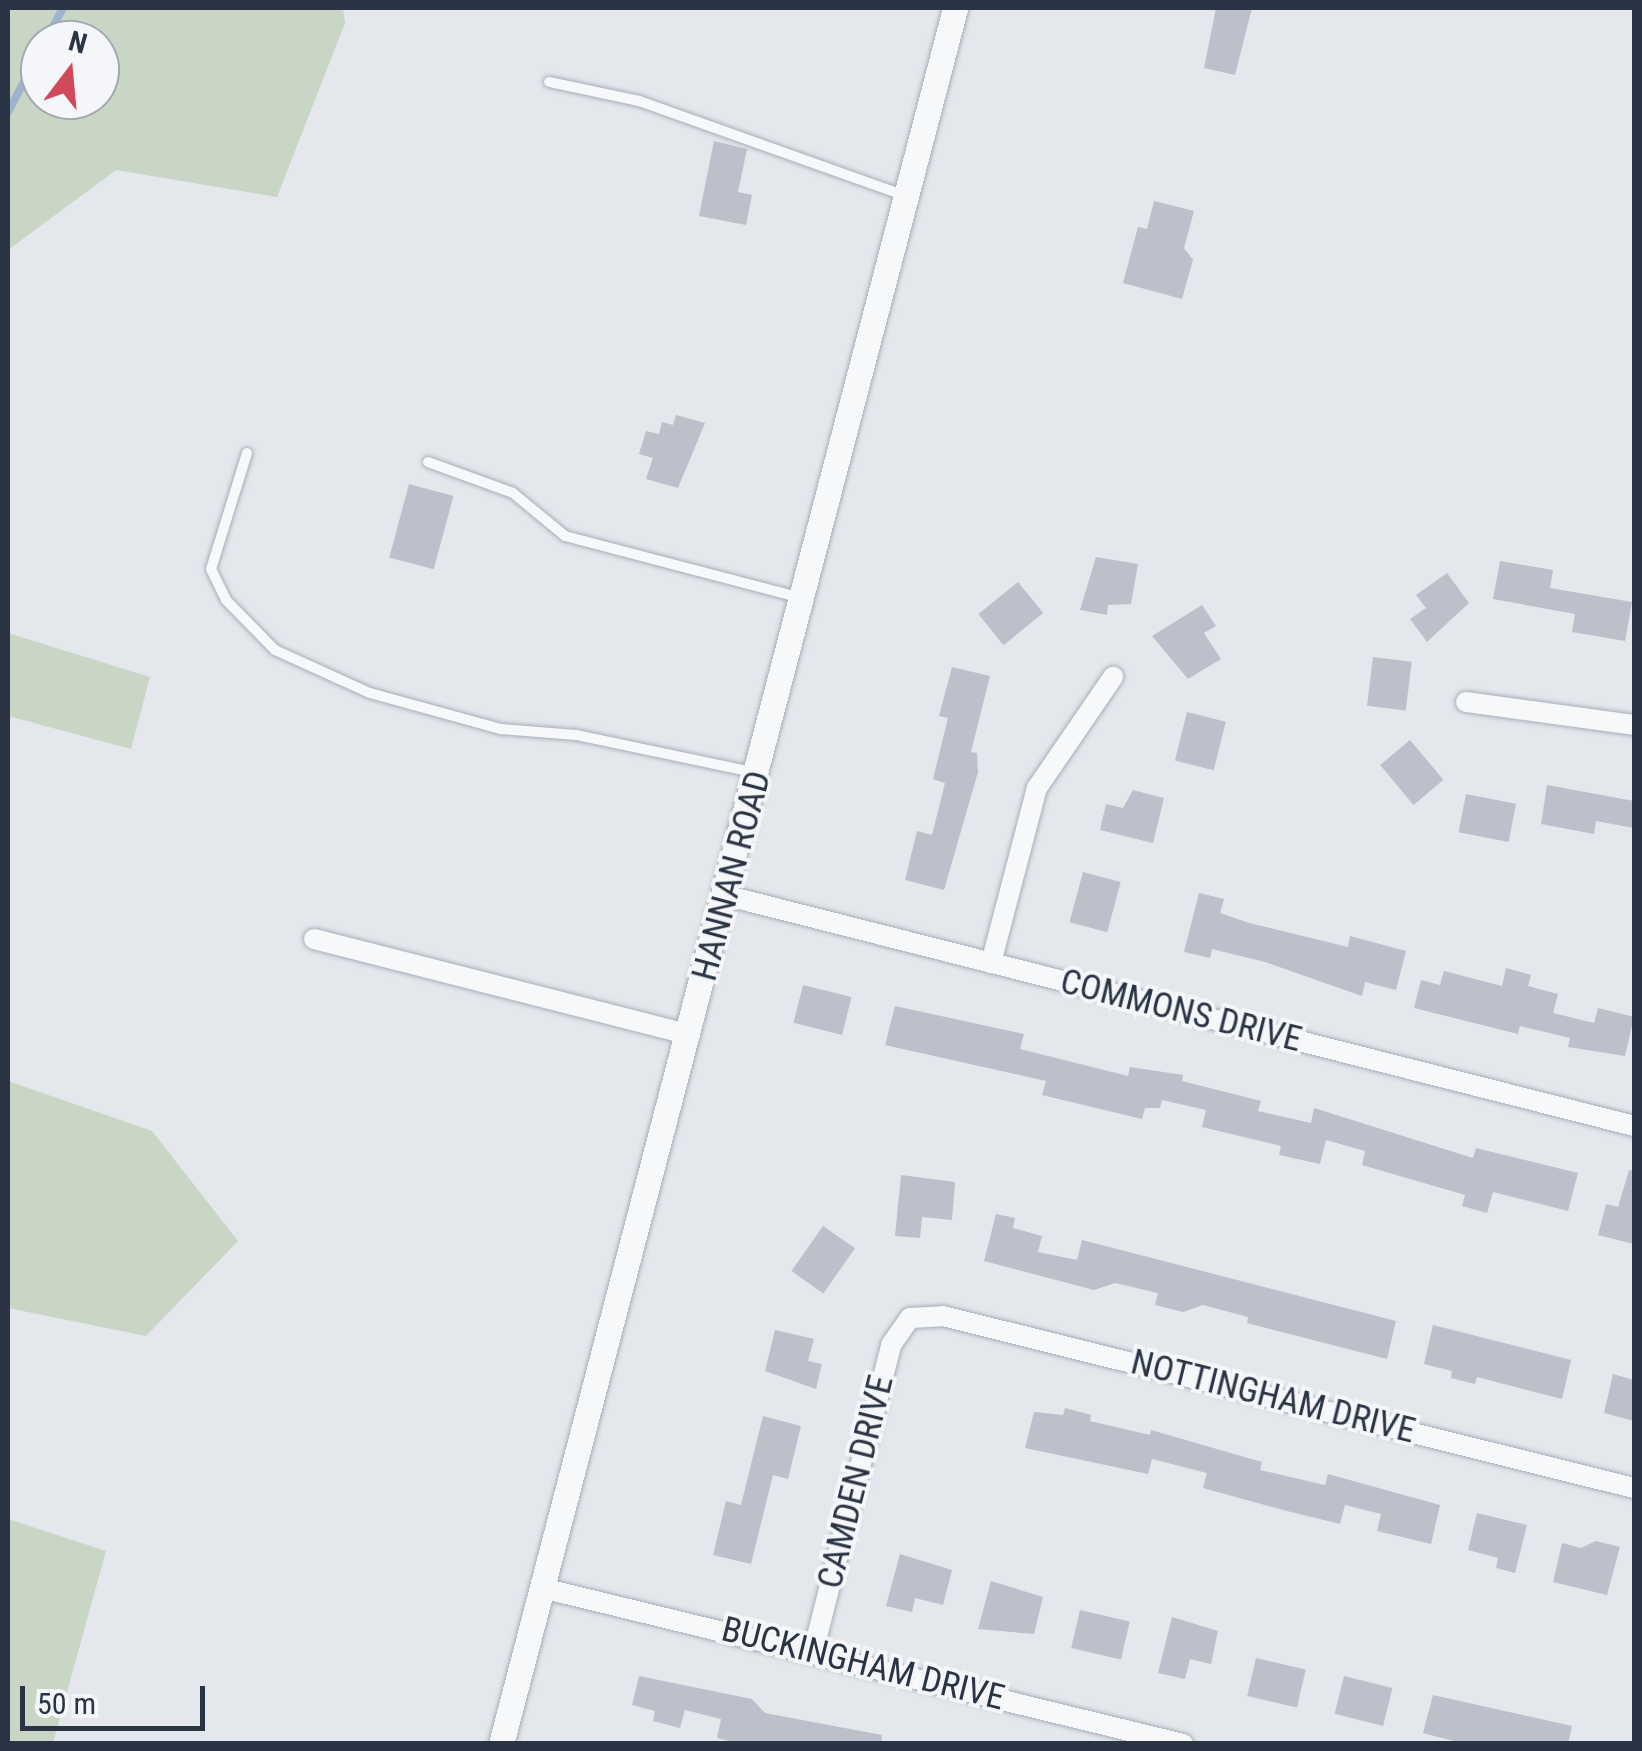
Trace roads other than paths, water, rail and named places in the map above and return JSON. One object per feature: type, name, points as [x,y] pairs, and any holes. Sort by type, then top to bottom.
[{"type":"street","name":"HANNAN ROAD","points":[[502,1744],[728,896],[955,8]]},
{"type":"street","points":[[992,963],[1037,788],[1112,678]]},
{"type":"street","points":[[1466,702],[1634,725]]},
{"type":"street","name":"COMMONS DRIVE","points":[[728,896],[1634,1126]]},
{"type":"street","points":[[314,939],[690,1035]]},
{"type":"street","name":"NOTTINGHAM DRIVE","points":[[910,1318],[944,1316],[1634,1488]]},
{"type":"street","name":"CAMDEN DRIVE","points":[[814,1652],[891,1345],[910,1318]]},
{"type":"street","name":"BUCKINGHAM DRIVE","points":[[542,1588],[1183,1744]]},
{"type":"lane","points":[[548,82],[676,113],[907,196]]},
{"type":"lane","points":[[247,453],[210,569],[226,600],[274,650],[370,693],[501,729],[576,736],[759,774]]},
{"type":"lane","points":[[428,462],[512,492],[565,536],[804,599]]},
{"type":"waterway","points":[[57,20],[63,8]]},
{"type":"waterway","points":[[8,112],[20,89]]}]
